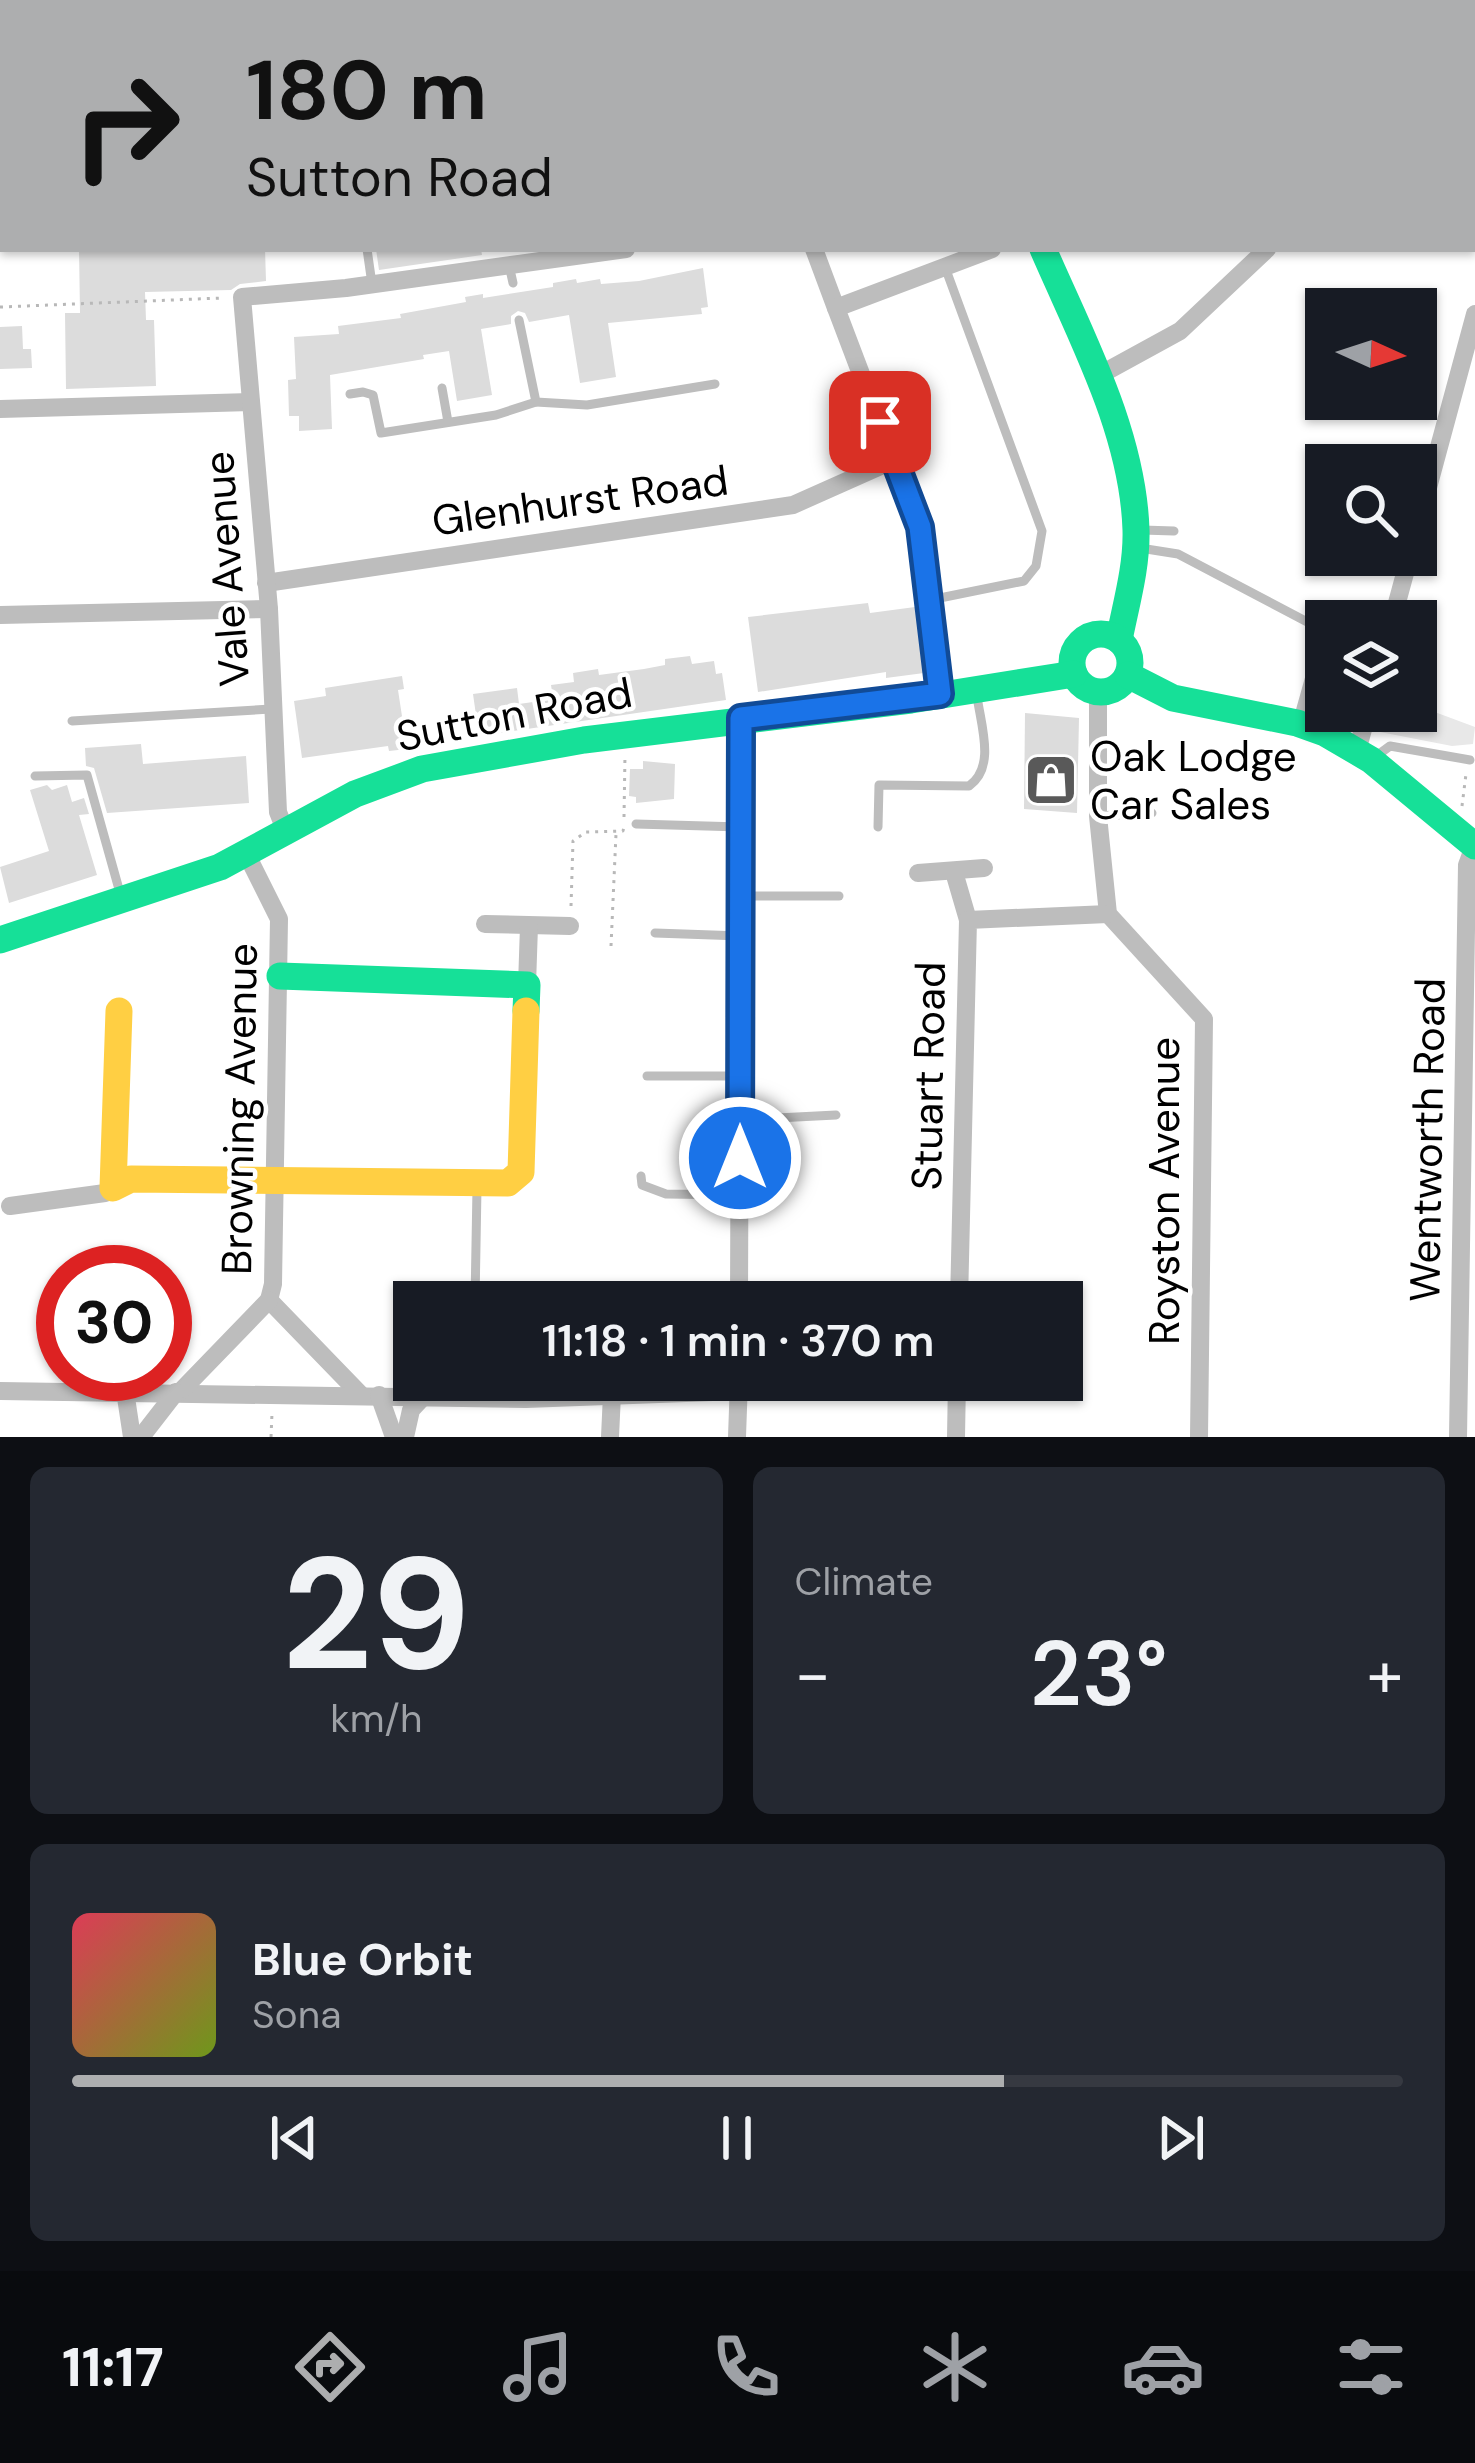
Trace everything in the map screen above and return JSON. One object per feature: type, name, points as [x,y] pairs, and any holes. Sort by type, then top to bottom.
[{"type":"main road","points":[[1044,252],[1096,377],[1125,463],[1134,549],[1119,640]]},
{"type":"main road","points":[[1090,636],[1110,635],[1130,656],[1128,675],[1116,689],[1098,693],[1083,687],[1074,674],[1074,652],[1090,636],[1134,549]]},
{"type":"main road","name":"Sutton Road","points":[[0,940],[247,855],[337,805],[419,769],[741,718],[976,691],[1074,674]]},
{"type":"main road","points":[[1128,675],[1201,706],[1298,723],[1364,755],[1470,841]]},
{"type":"main road","points":[[119,1011],[113,1188],[131,1179],[508,1183],[521,1172],[527,985],[280,976]]},
{"type":"street","points":[[242,297],[511,274],[612,252]]},
{"type":"street","points":[[815,252],[920,527],[940,694]]},
{"type":"street","points":[[836,308],[984,252]]},
{"type":"street","points":[[1096,377],[1180,331],[1264,252]]},
{"type":"street","name":"Vale Avenue","points":[[242,297],[269,609],[278,812],[287,835]]},
{"type":"street","points":[[1437,454],[1475,314]]},
{"type":"street","points":[[0,409],[251,402]]},
{"type":"street","name":"Glenhurst Road","points":[[266,583],[793,506],[895,460]]},
{"type":"street","points":[[0,615],[269,609]]},
{"type":"street","points":[[1098,693],[1098,816],[1108,914]]},
{"type":"street","points":[[739,1281],[741,718]]},
{"type":"street","points":[[1364,755],[1366,732]]},
{"type":"street","name":"Wentworth Road","points":[[1458,1437],[1470,841]]},
{"type":"street","name":"Browning Avenue","points":[[192,1378],[262,1311],[273,1284],[279,919],[247,855]]},
{"type":"street","points":[[918,873],[984,868]]},
{"type":"street","points":[[955,872],[968,920]]},
{"type":"street","name":"Stuart Road","points":[[959,1281],[968,920],[1108,914]]},
{"type":"street","name":"Royston Avenue","points":[[1108,914],[1204,1019],[1198,1437]]},
{"type":"street","points":[[485,924],[570,926]]},
{"type":"street","points":[[527,985],[529,926]]},
{"type":"street","points":[[10,1206],[113,1188]]},
{"type":"street","name":"Browning Avenue","points":[[268,1300],[370,1395]]},
{"type":"street","points":[[0,1391],[36,1391]]},
{"type":"street","points":[[192,1392],[393,1395]]},
{"type":"street","points":[[370,1395],[394,1437]]},
{"type":"street","points":[[128,1401],[136,1437]]},
{"type":"street","name":"Browning Avenue","points":[[136,1437],[170,1401]]},
{"type":"street","points":[[405,1437],[411,1410],[419,1401]]},
{"type":"street","points":[[610,1437],[612,1401]]},
{"type":"street","points":[[737,1437],[738,1401]]},
{"type":"street","points":[[956,1437],[957,1401]]},
{"type":"lane","points":[[368,252],[372,284]]},
{"type":"lane","points":[[929,600],[1024,581],[1036,566],[1042,531],[945,267]]},
{"type":"lane","points":[[519,320],[536,402]]},
{"type":"lane","points":[[350,394],[373,395],[381,433],[496,415],[536,402],[587,405],[715,384]]},
{"type":"lane","points":[[442,388],[448,422]]},
{"type":"lane","points":[[1134,549],[1174,531]]},
{"type":"lane","points":[[1134,549],[1178,554],[1313,625],[1318,644],[1298,723]]},
{"type":"lane","points":[[878,827],[879,785],[969,786],[981,778],[986,765],[976,691]]},
{"type":"lane","points":[[72,721],[271,709]]},
{"type":"lane","points":[[1364,755],[1390,746],[1469,760]]},
{"type":"lane","points":[[35,776],[87,775],[122,900]]},
{"type":"lane","points":[[1098,816],[1152,813]]},
{"type":"lane","points":[[636,824],[741,827]]},
{"type":"lane","points":[[741,896],[839,896]]},
{"type":"lane","points":[[655,933],[741,936]]},
{"type":"lane","points":[[647,1076],[740,1076]]},
{"type":"lane","points":[[740,1120],[836,1115]]},
{"type":"lane","points":[[640,1176],[642,1185],[655,1193],[740,1195]]},
{"type":"lane","points":[[475,1281],[477,1183]]},
{"type":"path","points":[[0,307],[242,297]]},
{"type":"path","points":[[570,926],[574,841],[586,832],[623,831],[626,735]]},
{"type":"path","points":[[1469,760],[1470,841]]},
{"type":"path","points":[[611,946],[616,832]]},
{"type":"path","points":[[272,1394],[272,1437]]},
{"type":"shaded area","points":[[1437,713],[1475,727],[1473,744],[1452,746],[1380,732],[1437,732]]},
{"type":"building","points":[[79,252],[265,252],[266,281],[231,290],[145,292],[146,320],[154,320],[156,386],[66,389],[65,313],[80,313]]},
{"type":"building","points":[[376,252],[482,255],[379,270]]},
{"type":"building","points":[[703,268],[708,307],[701,308],[702,314],[608,323],[616,377],[580,383],[569,315],[529,322],[518,311],[511,316],[511,324],[481,329],[492,395],[457,401],[449,351],[330,375],[332,429],[299,431],[299,416],[289,416],[288,380],[296,379],[294,337],[339,334],[338,326],[401,318],[400,314],[466,302],[465,297],[553,287],[553,283],[576,279],[577,283],[600,279],[601,284],[639,281]]},
{"type":"building","points":[[22,326],[23,349],[31,349],[32,368],[0,369],[0,327]]},
{"type":"building","points":[[868,603],[870,613],[915,607],[924,673],[886,678],[886,672],[758,692],[748,617]]},
{"type":"building","points":[[690,656],[692,664],[714,661],[716,674],[722,673],[726,700],[479,736],[473,694],[517,688],[519,704],[547,700],[553,698],[551,685],[574,682],[573,673],[644,669],[665,665],[665,659]]},
{"type":"building","points":[[402,676],[404,689],[398,690],[407,749],[389,751],[388,746],[302,758],[294,701],[326,696],[325,688]]},
{"type":"building","name":"Oak Lodge Car Sales","points":[[1025,713],[1079,718],[1077,813],[1024,809]]},
{"type":"building","points":[[141,744],[143,764],[246,756],[249,803],[107,813],[94,768],[86,766],[85,748]]},
{"type":"building","points":[[643,761],[675,764],[674,799],[636,803],[636,797],[629,796],[630,769],[643,769]]},
{"type":"building","points":[[47,785],[52,790],[67,785],[72,802],[84,798],[89,814],[79,815],[97,875],[9,903],[0,867],[49,851],[30,790]]},
{"type":"traffic: fast","points":[[1044,252],[1103,386],[1133,493],[1135,558],[1119,640]]},
{"type":"traffic: fast","points":[[1101,634],[1122,642],[1130,663],[1122,684],[1101,692],[1080,684],[1072,663],[1080,642],[1101,634]]},
{"type":"traffic: fast","points":[[0,940],[220,867],[355,794],[422,769],[584,740],[911,700],[1074,674]]},
{"type":"traffic: fast","points":[[1128,675],[1173,698],[1325,733],[1371,760],[1475,846]]},
{"type":"traffic: fast","points":[[280,976],[527,985],[526,1011]]},
{"type":"traffic: slow","points":[[119,1011],[113,1188],[131,1179],[508,1183],[521,1172],[526,1011]]},
{"type":"place","name":"Oak Lodge Car Sales","points":[[1051,780]]},
{"type":"route","points":[[740,1158],[741,718],[940,694],[920,527],[880,422]]}]
